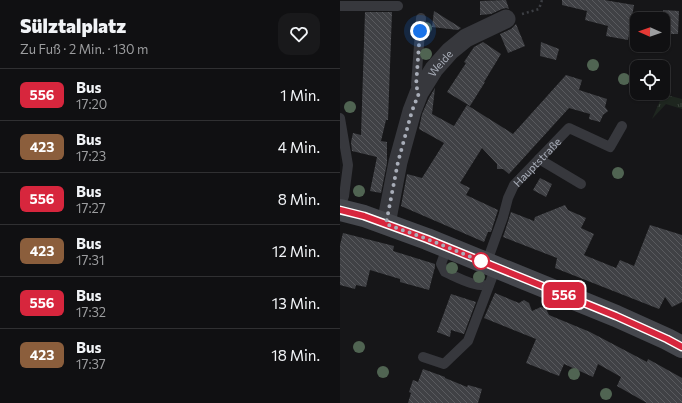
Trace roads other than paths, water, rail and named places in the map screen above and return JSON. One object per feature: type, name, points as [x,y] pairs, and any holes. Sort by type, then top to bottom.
[{"type":"main road","points":[[340,209],[364,216],[427,239],[447,248],[490,272],[616,316],[682,347]]},
{"type":"street","name":"Weide","points":[[386,224],[398,162],[412,111],[419,93],[434,69],[450,51],[466,38],[506,19]]},
{"type":"lane","points":[[340,6],[398,6]]},
{"type":"lane","points":[[419,93],[416,86],[420,18]]},
{"type":"lane","points":[[340,118],[348,165],[344,196],[340,209]]},
{"type":"lane","name":"Hauptstraße","points":[[423,356],[444,364],[468,341],[490,272],[489,256],[508,198],[514,185],[569,128],[610,147],[622,126]]},
{"type":"lane","points":[[539,158],[581,184]]}]
